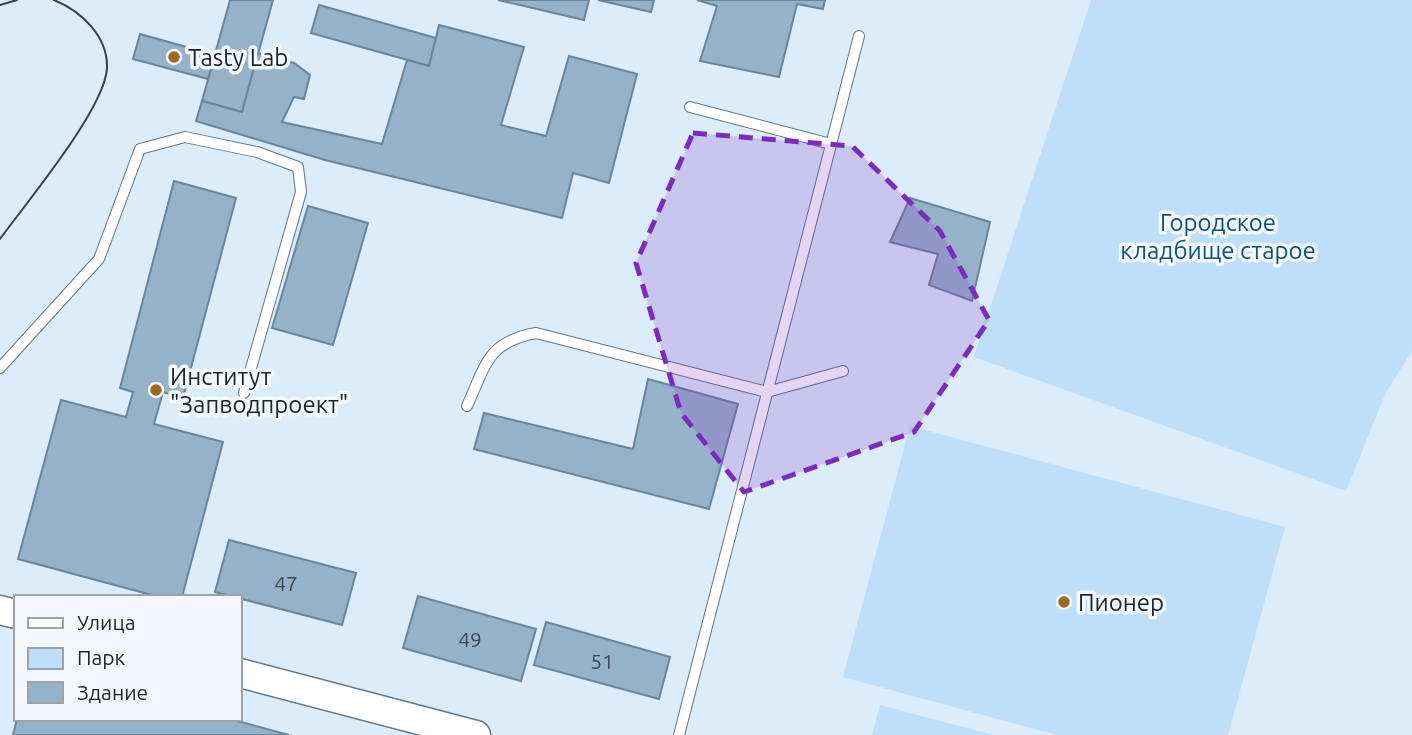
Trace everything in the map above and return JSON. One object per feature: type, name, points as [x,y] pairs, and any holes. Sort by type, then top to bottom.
[{"type":"street","points":[[242,674],[476,735]]},
{"type":"lane","points":[[679,735],[859,36]]},
{"type":"lane","points":[[690,107],[831,144]]},
{"type":"lane","points":[[0,368],[99,259],[140,149],[185,137],[257,152],[298,167],[301,192],[244,393]]},
{"type":"lane","points":[[467,406],[492,352],[511,338],[536,333],[767,392],[843,371]]},
{"type":"highlighted area","points":[[693,133],[852,146],[940,231],[989,320],[914,432],[744,492],[681,413],[636,263]]},
{"type":"green space","name":"Городское кладбище старое","points":[[1091,0],[1412,0],[1412,351],[1386,392],[1346,491],[974,357]]},
{"type":"green space","name":"Пионер","points":[[910,426],[1285,527],[1228,735],[1057,735],[843,677]]},
{"type":"green space","points":[[880,705],[993,735],[872,735]]},
{"type":"building","points":[[230,0],[273,0],[242,112],[202,101]]},
{"type":"building","points":[[498,0],[589,0],[584,20]]},
{"type":"building","points":[[598,0],[654,0],[651,12]]},
{"type":"building","points":[[697,0],[825,0],[823,9],[797,4],[779,77],[700,61],[717,6]]},
{"type":"building","points":[[319,5],[436,38],[429,66],[311,33]]},
{"type":"building","points":[[439,25],[524,47],[501,125],[546,136],[569,56],[637,74],[609,183],[573,173],[562,218],[325,160],[196,121],[202,101],[242,112],[258,53],[294,63],[310,75],[304,99],[294,97],[282,122],[382,144],[407,60],[429,66]]},
{"type":"building","name":"Tasty Lab","points":[[140,34],[215,55],[208,79],[133,59]]},
{"type":"building","name":"Институт \"Запводпроект\"","points":[[174,181],[236,198],[183,398],[163,392],[154,424],[223,442],[183,595],[152,595],[18,559],[61,400],[126,417],[133,392],[120,388]]},
{"type":"building","points":[[910,198],[990,222],[972,301],[929,285],[938,254],[890,242]]},
{"type":"building","points":[[308,206],[368,223],[333,345],[272,328]]},
{"type":"building","points":[[648,379],[738,404],[709,509],[474,449],[484,413],[633,449]]},
{"type":"building","points":[[229,540],[356,573],[342,625],[242,599],[242,595],[215,592]]},
{"type":"building","points":[[418,596],[536,629],[521,681],[403,648]]},
{"type":"building","points":[[546,622],[670,657],[659,699],[534,665]]},
{"type":"building","points":[[16,721],[237,721],[289,735],[13,735]]},
{"type":"tram line","points":[[0,5],[17,0]]},
{"type":"tram line","points":[[0,239],[79,131],[103,86],[107,68],[106,56],[98,35],[83,18],[54,0]]},
{"type":"place","name":"Tasty Lab","points":[[174,57]]},
{"type":"place","name":"Институт \"Запводпроект\"","points":[[156,390]]},
{"type":"place","name":"Пионер","points":[[1064,602]]}]
